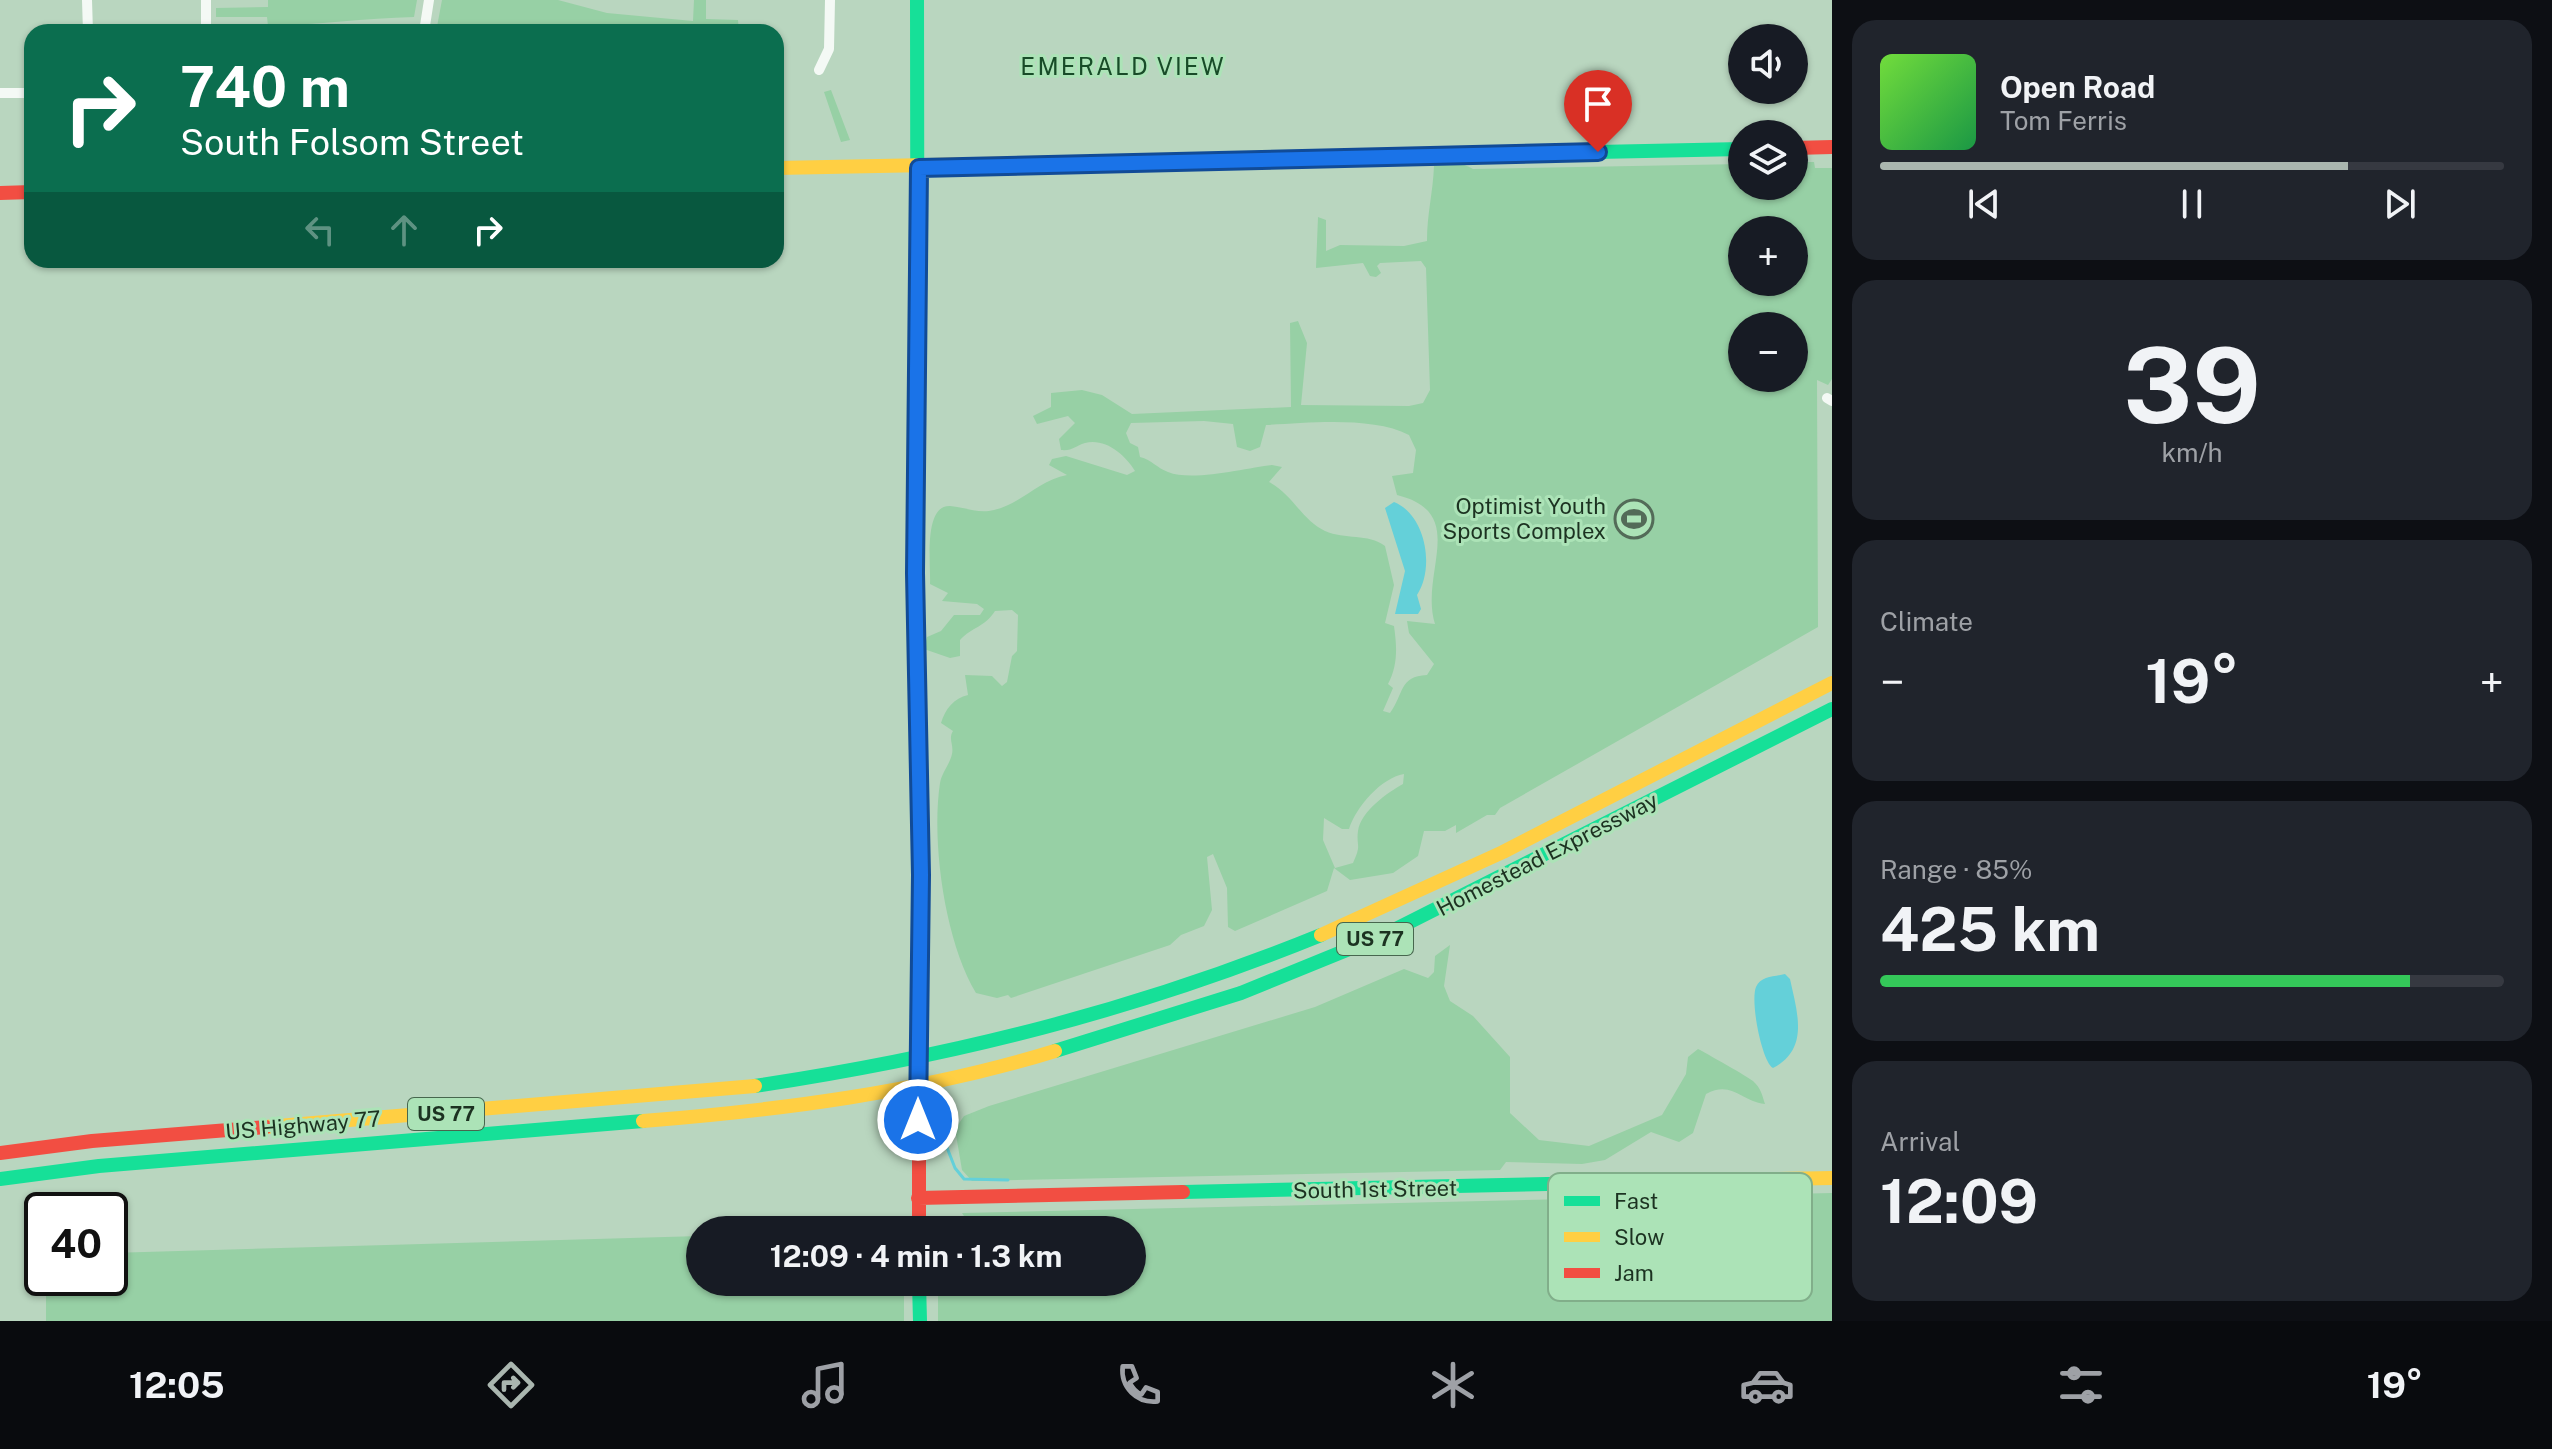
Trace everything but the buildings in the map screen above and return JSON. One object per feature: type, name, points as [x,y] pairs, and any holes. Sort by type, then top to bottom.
[{"type":"main road","points":[[917,0],[919,168],[915,573],[921,875],[917,1084],[919,1216]]},
{"type":"main road","points":[[1808,148],[1832,147]]},
{"type":"main road","points":[[784,169],[1728,149]]},
{"type":"main road","points":[[0,193],[24,192]]},
{"type":"main road","name":"Homestead Expressway","points":[[891,1064],[1088,1018],[1178,990],[1306,942],[1437,884],[1832,683]]},
{"type":"main road","name":"Homestead Expressway","points":[[887,1089],[1105,1037],[1315,965],[1497,881],[1832,709]]},
{"type":"main road","name":"US Highway 77","points":[[0,1153],[92,1141],[663,1097],[796,1081],[891,1064]]},
{"type":"main road","name":"US Highway 77","points":[[0,1179],[99,1166],[692,1119],[887,1089]]},
{"type":"main road","name":"South 1st Street","points":[[1812,1178],[1832,1178]]},
{"type":"main road","name":"South 1st Street","points":[[918,1198],[1548,1184]]},
{"type":"main road","points":[[919,1296],[920,1321]]},
{"type":"street","points":[[87,0],[88,24]]},
{"type":"street","points":[[206,0],[206,24]]},
{"type":"street","points":[[425,24],[429,0]]},
{"type":"street","points":[[819,70],[829,49],[830,0]]},
{"type":"street","points":[[0,93],[24,93]]},
{"type":"green space","points":[[268,0],[417,0],[414,17],[268,24],[267,17],[216,17],[216,8],[268,7]]},
{"type":"green space","points":[[442,0],[558,0],[607,13],[693,21],[694,0],[706,0],[706,19],[738,20],[738,24],[438,24]]},
{"type":"green space","points":[[831,90],[850,140],[841,142],[824,92]]},
{"type":"green space","points":[[1808,162],[1814,162],[1815,168],[1832,168],[1832,379],[1828,385],[1817,380],[1818,627],[1500,808],[1495,815],[1487,815],[1456,833],[1456,825],[1445,831],[1424,831],[1418,856],[1393,873],[1350,880],[1334,868],[1327,891],[1235,931],[1228,927],[1227,888],[1213,854],[1207,857],[1212,910],[1204,926],[1181,935],[1170,945],[1011,998],[1008,995],[997,998],[976,993],[956,947],[939,862],[938,807],[941,779],[952,754],[953,731],[941,723],[951,705],[968,695],[965,675],[992,676],[1002,686],[1007,682],[1012,656],[1017,651],[1018,615],[1012,610],[995,611],[960,640],[960,656],[950,658],[924,649],[927,637],[941,631],[954,615],[980,615],[984,609],[977,604],[942,601],[948,593],[930,584],[930,538],[936,515],[941,508],[950,506],[988,511],[1013,503],[1048,482],[1067,475],[1049,465],[1052,459],[1066,456],[1127,475],[1135,471],[1120,454],[1100,443],[1085,443],[1061,450],[1059,439],[1075,423],[1068,416],[1037,424],[1033,416],[1051,407],[1051,393],[1082,390],[1102,395],[1132,414],[1291,407],[1290,323],[1298,321],[1307,343],[1301,405],[1409,406],[1423,403],[1430,390],[1426,268],[1421,261],[1380,263],[1377,266],[1381,273],[1376,277],[1370,276],[1363,263],[1316,268],[1318,217],[1326,220],[1326,251],[1340,245],[1404,246],[1427,241],[1434,166],[1449,163],[1473,169],[1728,164],[1728,200],[1808,200]],"holes":[[[1204,421],[1233,424],[1237,447],[1250,451],[1260,447],[1266,425],[1359,423],[1409,435],[1416,450],[1413,473],[1392,476],[1397,495],[1419,504],[1431,516],[1437,530],[1437,547],[1432,605],[1435,624],[1407,621],[1409,633],[1434,664],[1427,675],[1407,682],[1390,713],[1383,711],[1393,688],[1388,684],[1394,670],[1396,649],[1394,626],[1385,623],[1394,585],[1385,546],[1371,539],[1333,534],[1317,526],[1269,482],[1282,467],[1272,465],[1178,475],[1140,457],[1138,447],[1130,443],[1126,433],[1131,423]],[[1404,774],[1403,784],[1376,803],[1364,816],[1358,831],[1358,849],[1353,863],[1335,868],[1323,840],[1324,818],[1342,829],[1349,829],[1370,795],[1387,781]]]},
{"type":"green space","points":[[1450,945],[1444,986],[1450,1001],[1473,1016],[1510,1057],[1510,1113],[1539,1140],[1589,1146],[1662,1115],[1686,1074],[1688,1057],[1698,1049],[1753,1081],[1760,1089],[1765,1104],[1730,1090],[1715,1090],[1706,1094],[1693,1133],[1679,1142],[1651,1132],[1605,1160],[1582,1164],[1506,1162],[1500,1170],[972,1181],[962,1170],[955,1129],[964,1116],[1315,1007],[1404,969],[1428,978],[1434,972],[1435,956]]},
{"type":"green space","points":[[1812,1193],[1832,1193],[1832,1321],[938,1321],[938,1296],[1146,1296],[1146,1216],[964,1216],[962,1213],[1548,1200],[1548,1301],[1812,1301]]},
{"type":"green space","points":[[686,1236],[686,1296],[904,1296],[904,1321],[46,1321],[46,1296],[128,1296],[128,1252]]},
{"type":"water","points":[[1394,502],[1414,518],[1424,543],[1426,571],[1417,595],[1421,609],[1418,614],[1395,614],[1405,571],[1385,508]]},
{"type":"water","points":[[1785,974],[1790,979],[1796,1004],[1798,1029],[1792,1051],[1773,1068],[1761,1044],[1756,1018],[1756,987],[1761,981]]},
{"type":"waterway","points":[[882,1108],[907,1134]]},
{"type":"waterway","points":[[928,1135],[944,1140],[955,1168],[964,1179],[1008,1180]]},
{"type":"traffic: fast","points":[[917,0],[918,690]]},
{"type":"traffic: fast","points":[[1450,155],[1728,149]]},
{"type":"traffic: fast","points":[[1055,1051],[1241,993],[1386,934],[1832,709]]},
{"type":"traffic: fast","points":[[755,1086],[901,1060],[1042,1028],[1182,986],[1321,935]]},
{"type":"traffic: fast","points":[[0,1179],[99,1166],[643,1121]]},
{"type":"traffic: fast","points":[[1183,1192],[1548,1184]]},
{"type":"traffic: fast","points":[[919,1296],[920,1321]]},
{"type":"traffic: slow","points":[[784,168],[1450,155]]},
{"type":"traffic: slow","points":[[1321,935],[1503,852],[1832,683]]},
{"type":"traffic: slow","points":[[918,690],[919,1087]]},
{"type":"traffic: slow","points":[[643,1121],[851,1097],[954,1078],[1055,1051]]},
{"type":"traffic: slow","points":[[266,1127],[755,1086]]},
{"type":"traffic: slow","points":[[1812,1178],[1832,1178]]},
{"type":"traffic: jam","points":[[1808,148],[1832,147]]},
{"type":"traffic: jam","points":[[0,193],[24,192]]},
{"type":"traffic: jam","points":[[919,1087],[919,1216]]},
{"type":"traffic: jam","points":[[0,1153],[92,1141],[266,1127]]},
{"type":"traffic: jam","points":[[918,1198],[1183,1192]]},
{"type":"place","name":"Optimist Youth Sports Complex","points":[[1634,519]]},
{"type":"district","name":"EMERALD VIEW","points":[[1123,66]]},
{"type":"route","points":[[918,1120],[921,875],[915,573],[919,422],[919,168],[1598,152]]}]
